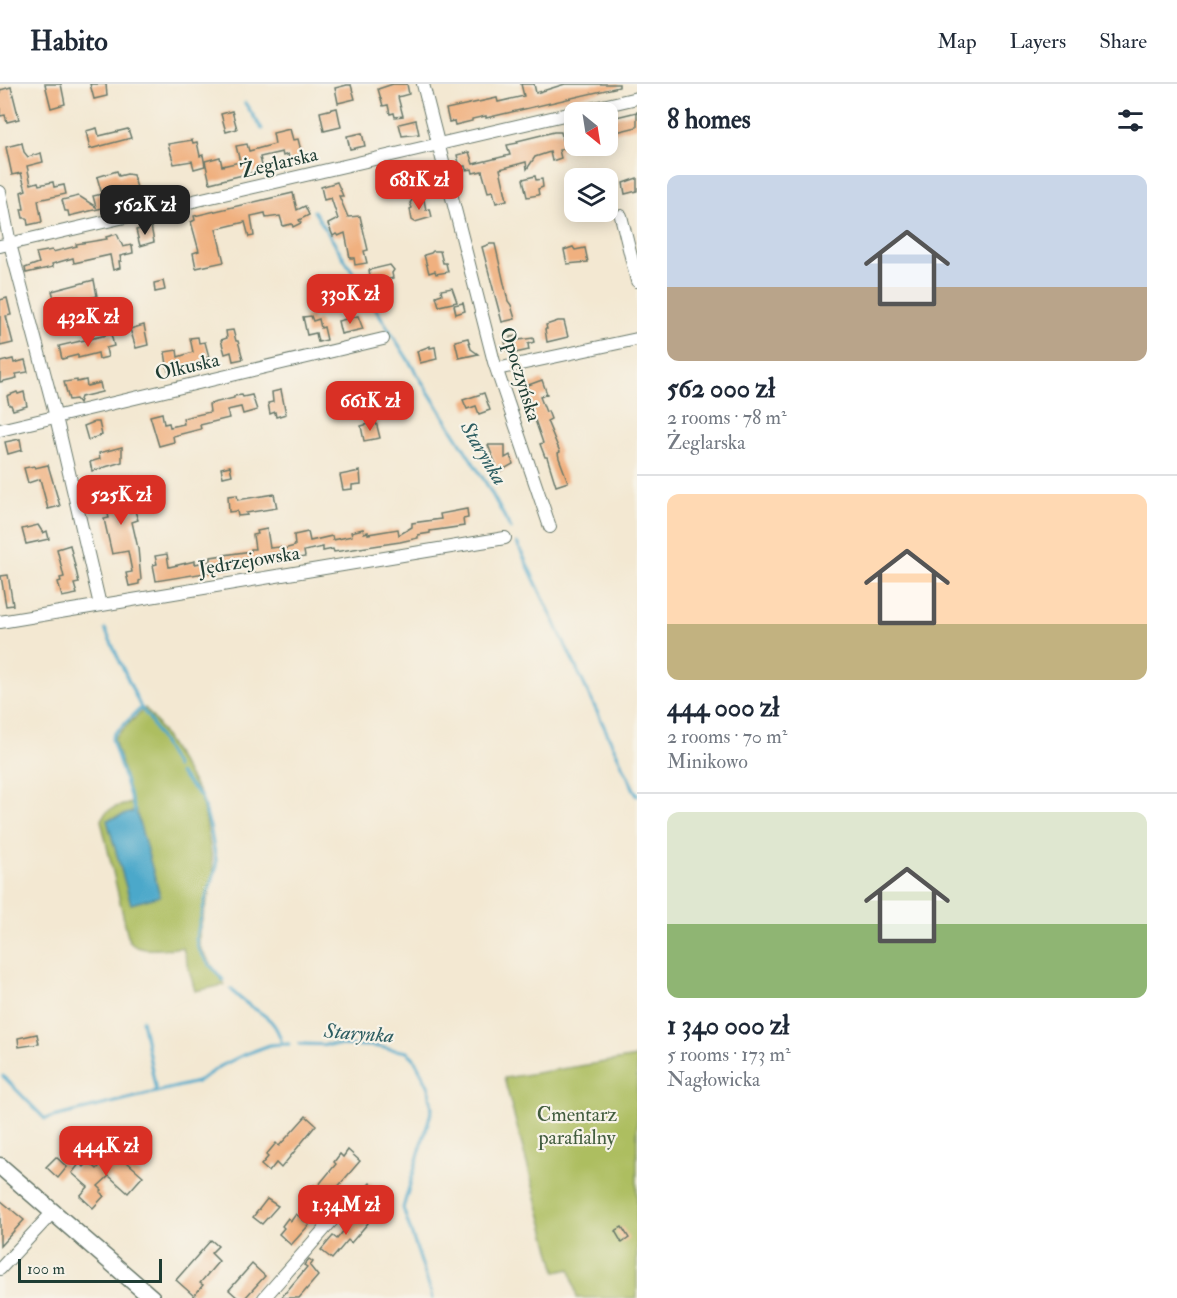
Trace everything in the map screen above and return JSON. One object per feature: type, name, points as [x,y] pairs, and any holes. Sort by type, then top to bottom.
[{"type":"street","name":"Opoczyńska","points":[[423,84],[497,369],[550,527]]},
{"type":"street","name":"Żeglarska","points":[[5,245],[637,98]]},
{"type":"street","points":[[0,192],[5,245],[56,417],[100,605]]},
{"type":"street","points":[[621,216],[637,281]]},
{"type":"street","name":"Olkuska","points":[[0,430],[383,339]]},
{"type":"street","points":[[497,369],[637,339]]},
{"type":"street","name":"Jędrzejowska","points":[[0,622],[506,538]]},
{"type":"street","points":[[0,1166],[152,1298]]},
{"type":"street","points":[[264,1298],[350,1200]]},
{"type":"street","points":[[0,1269],[53,1212]]},
{"type":"green space","points":[[145,708],[200,794],[214,874],[199,931],[199,946],[225,985],[195,991],[183,948],[146,949],[129,941],[101,820],[106,812],[132,803],[114,738]]},
{"type":"green space","name":"Cmentarz parafialny","points":[[637,1057],[637,1298],[577,1298],[570,1269],[556,1272],[504,1078]]},
{"type":"water","points":[[136,811],[160,896],[131,904],[107,820]]},
{"type":"building","points":[[45,84],[61,84],[65,104],[51,108]]},
{"type":"building","points":[[90,84],[106,84],[107,96],[94,99]]},
{"type":"building","points":[[393,84],[407,84],[409,94],[398,97],[403,116],[395,117],[394,113],[390,114],[388,105],[383,106],[378,89]]},
{"type":"building","points":[[521,84],[534,84],[536,93],[565,84],[619,84],[619,87],[486,118],[486,116],[472,119],[472,121],[455,125],[454,121],[449,122],[446,109],[497,98],[498,102],[524,96]]},
{"type":"building","points":[[351,85],[355,99],[338,103],[335,88]]},
{"type":"building","points":[[11,87],[19,119],[7,122],[5,115],[0,116],[0,90]]},
{"type":"building","points":[[337,108],[341,127],[324,131],[320,112]]},
{"type":"building","points":[[232,111],[237,129],[226,132],[221,114]]},
{"type":"building","points":[[637,112],[637,127],[618,132],[618,117]]},
{"type":"building","points":[[416,120],[419,134],[402,136],[399,124]]},
{"type":"building","points":[[97,128],[99,136],[128,129],[131,138],[90,149],[86,131]]},
{"type":"building","points":[[290,129],[293,140],[298,139],[303,158],[290,161],[288,154],[283,156],[282,152],[260,157],[263,170],[210,183],[205,161],[220,157],[222,166],[240,162],[236,146],[247,144],[249,151],[275,144],[273,133]]},
{"type":"building","points":[[561,132],[564,149],[559,150],[561,158],[552,161],[550,152],[535,157],[527,169],[526,162],[500,169],[507,200],[496,203],[493,191],[488,192],[482,171],[473,173],[472,169],[466,170],[465,166],[460,167],[457,155],[469,152],[473,164],[510,155],[507,145],[518,143],[517,141]]},
{"type":"building","points":[[362,133],[365,146],[350,149],[347,136]]},
{"type":"building","points":[[192,140],[193,143],[197,142],[205,166],[194,169],[192,161],[174,164],[168,144]]},
{"type":"building","points":[[22,143],[28,157],[41,153],[43,162],[27,166],[31,184],[53,182],[54,187],[64,185],[66,194],[38,200],[42,222],[28,225],[27,218],[23,218],[21,209],[24,209],[21,192],[26,190],[21,173],[12,175],[6,147]]},
{"type":"building","points":[[117,171],[119,176],[133,175],[139,194],[114,200],[115,205],[69,216],[62,200],[79,196],[96,207],[93,196],[102,194],[97,177]]},
{"type":"building","points":[[535,176],[536,180],[542,179],[543,187],[538,189],[539,195],[527,197],[523,179]]},
{"type":"building","points":[[637,178],[637,191],[625,194],[623,183]]},
{"type":"building","points":[[337,182],[343,196],[339,196],[348,217],[360,216],[368,250],[364,251],[367,263],[355,265],[354,258],[350,258],[345,233],[333,236],[328,224],[338,219],[331,198],[324,200],[321,187]]},
{"type":"building","points":[[293,193],[297,210],[305,206],[309,215],[299,220],[301,223],[293,227],[292,224],[283,226],[280,216],[266,218],[265,213],[251,216],[254,236],[249,237],[245,222],[216,229],[224,262],[196,268],[193,253],[199,251],[191,222],[195,220],[194,216]]},
{"type":"building","points":[[412,200],[424,200],[426,210],[430,209],[432,217],[415,222],[412,220],[410,203]]},
{"type":"building","points":[[151,226],[154,242],[140,246],[136,230]]},
{"type":"building","points":[[117,234],[123,247],[132,245],[133,253],[120,256],[120,268],[113,270],[110,255],[74,263],[73,258],[52,264],[53,267],[26,273],[25,268],[39,263],[36,253],[52,250],[53,252],[77,246],[76,244],[107,239],[106,237]]},
{"type":"building","points":[[495,244],[508,301],[515,319],[502,322],[482,247]]},
{"type":"building","points":[[573,247],[575,250],[585,248],[588,262],[567,264],[564,250]]},
{"type":"building","points":[[440,251],[448,272],[429,273],[424,255]]},
{"type":"building","points":[[390,265],[394,270],[393,278],[377,282],[376,280],[371,281],[369,270]]},
{"type":"building","points":[[94,280],[97,296],[70,304],[56,305],[52,291]]},
{"type":"building","points":[[163,281],[165,290],[155,292],[154,283]]},
{"type":"building","points":[[452,288],[457,302],[439,306],[436,296],[442,294],[441,290]]},
{"type":"building","points":[[7,298],[11,315],[6,316],[13,343],[0,346],[0,300]]},
{"type":"building","points":[[463,303],[465,311],[456,314],[454,305]]},
{"type":"building","points":[[311,316],[313,321],[319,319],[321,328],[324,327],[327,340],[318,342],[316,333],[307,335],[303,317]]},
{"type":"building","points":[[358,316],[363,329],[341,334],[338,321]]},
{"type":"building","points":[[564,321],[568,337],[547,342],[546,325]]},
{"type":"building","points":[[144,325],[148,345],[136,348],[130,329]]},
{"type":"building","points":[[233,330],[243,359],[233,361],[231,352],[225,354],[221,340],[227,338],[226,331]]},
{"type":"building","points":[[111,334],[114,346],[106,348],[108,357],[99,359],[98,353],[62,359],[59,346]]},
{"type":"building","points":[[518,336],[519,340],[533,338],[534,342],[528,344],[529,350],[515,353],[514,349],[507,351],[505,341],[510,340],[510,337]]},
{"type":"building","points":[[198,337],[199,343],[205,342],[209,357],[202,359],[204,368],[195,370],[194,365],[168,371],[165,352],[177,350],[178,357],[193,352],[190,338]]},
{"type":"building","points":[[468,338],[471,349],[478,354],[459,358],[455,341]]},
{"type":"building","points":[[430,346],[430,348],[435,347],[437,359],[420,363],[417,351]]},
{"type":"building","points":[[13,359],[14,363],[25,360],[28,372],[16,374],[17,378],[0,382],[0,362]]},
{"type":"building","points":[[77,380],[77,382],[86,380],[87,386],[100,383],[102,392],[81,397],[79,403],[76,399],[69,400],[64,382]]},
{"type":"building","points":[[542,380],[547,394],[540,397],[551,419],[547,421],[560,452],[558,453],[559,458],[568,482],[556,486],[547,457],[540,444],[543,443],[535,420],[532,421],[525,401],[526,395],[523,387]]},
{"type":"building","points":[[281,390],[286,414],[276,417],[275,412],[270,414],[268,403],[273,402],[272,392]]},
{"type":"building","points":[[17,392],[18,394],[24,392],[27,406],[13,410],[7,396]]},
{"type":"building","points":[[484,393],[490,410],[479,414],[476,406],[467,409],[463,400]]},
{"type":"building","points":[[242,395],[243,397],[252,395],[257,410],[243,414],[241,407],[227,410],[229,418],[200,425],[201,429],[173,436],[174,442],[159,446],[150,416],[162,413],[164,424],[169,423],[170,427],[184,424],[183,418],[210,412],[209,404]]},
{"type":"building","points":[[99,422],[102,435],[88,440],[84,426]]},
{"type":"building","points":[[376,422],[380,438],[364,441],[361,426]]},
{"type":"building","points":[[20,439],[22,450],[8,454],[5,442]]},
{"type":"building","points":[[488,445],[505,445],[505,458],[510,455],[513,464],[499,472]]},
{"type":"building","points":[[122,447],[122,462],[92,471],[90,462],[100,459],[99,453]]},
{"type":"building","points":[[48,465],[60,506],[48,509],[40,479],[28,483],[24,468]]},
{"type":"building","points":[[230,466],[232,475],[223,477],[221,468]]},
{"type":"building","points":[[360,471],[361,484],[352,485],[352,489],[343,490],[340,475]]},
{"type":"building","points":[[125,480],[129,512],[135,511],[138,520],[132,522],[138,548],[141,580],[139,584],[129,586],[126,573],[132,572],[128,551],[112,554],[104,519],[109,518],[104,499],[99,500],[96,487]]},
{"type":"building","points":[[274,494],[277,508],[238,516],[237,511],[229,512],[228,496],[237,495],[238,500]]},
{"type":"building","points":[[467,509],[468,518],[463,519],[464,526],[430,531],[430,533],[418,535],[418,538],[334,552],[333,549],[323,551],[323,547],[304,551],[305,557],[270,563],[269,559],[253,561],[254,565],[156,581],[153,565],[157,564],[155,556],[167,554],[169,567],[195,561],[195,564],[211,561],[211,557],[255,549],[253,535],[258,534],[257,531],[267,529],[270,548],[280,547],[280,550],[295,546],[294,535],[308,532],[310,541],[332,536],[333,540],[352,536],[351,532],[363,529],[364,533],[368,532],[368,534],[398,529],[399,535],[412,527],[412,523],[441,519],[440,514]]},
{"type":"building","points":[[38,525],[43,533],[47,531],[49,539],[26,544],[22,529]]},
{"type":"building","points":[[70,545],[79,583],[74,584],[77,594],[62,597],[58,582],[64,577],[57,549]]},
{"type":"building","points":[[8,575],[13,605],[6,606],[1,576]]},
{"type":"building","points":[[37,1034],[39,1044],[19,1047],[18,1038]]},
{"type":"building","points":[[306,1116],[316,1125],[281,1168],[276,1163],[269,1172],[261,1165],[268,1157],[266,1155],[276,1143],[279,1146]]},
{"type":"building","points":[[113,1150],[143,1176],[128,1193],[109,1176],[98,1186],[104,1196],[93,1208],[80,1196],[88,1187],[72,1173],[80,1163],[84,1167],[89,1162],[97,1169]]},
{"type":"building","points":[[348,1150],[360,1161],[317,1211],[305,1200],[310,1194],[308,1192],[314,1185],[317,1187],[336,1164],[334,1162],[340,1154],[343,1157]]},
{"type":"building","points":[[56,1157],[67,1167],[58,1178],[46,1167]]},
{"type":"building","points":[[370,1183],[384,1194],[375,1204],[362,1192]]},
{"type":"building","points":[[267,1199],[278,1206],[262,1224],[253,1217]]},
{"type":"building","points":[[0,1200],[24,1220],[0,1246]]},
{"type":"building","points":[[358,1213],[366,1218],[368,1223],[351,1243],[348,1240],[332,1259],[321,1250],[333,1236],[337,1239]]},
{"type":"building","points":[[296,1214],[309,1225],[291,1245],[279,1234],[288,1218],[291,1221]]},
{"type":"building","points":[[622,1227],[629,1238],[622,1243],[615,1231]]},
{"type":"building","points":[[211,1240],[218,1246],[211,1253],[219,1261],[200,1283],[203,1285],[194,1296],[176,1280]]},
{"type":"building","points":[[309,1259],[313,1262],[310,1266],[318,1276],[299,1298],[281,1298],[307,1267],[304,1265]]},
{"type":"building","points":[[252,1264],[265,1276],[245,1298],[238,1298],[229,1290]]},
{"type":"waterway","name":"Starynka","points":[[245,103],[262,129]]},
{"type":"waterway","name":"Starynka","points":[[314,211],[486,483],[511,529]]},
{"type":"waterway","name":"Starynka","points":[[517,543],[637,796]]},
{"type":"waterway","name":"Starynka","points":[[105,629],[141,708],[176,767]]},
{"type":"waterway","name":"Starynka","points":[[135,812],[112,739],[114,734],[140,709]]},
{"type":"waterway","name":"Starynka","points":[[179,773],[201,797],[210,827],[216,869],[206,897],[196,938],[198,948],[205,959],[223,980]]},
{"type":"waterway","name":"Starynka","points":[[231,989],[273,1024],[282,1044],[289,1044]]},
{"type":"waterway","points":[[142,1020],[156,1091]]},
{"type":"waterway","name":"Starynka","points":[[3,1076],[45,1119],[197,1082],[243,1055],[270,1045],[282,1044]]},
{"type":"waterway","name":"Starynka","points":[[299,1044],[373,1046],[407,1052],[413,1057],[429,1087],[432,1109],[403,1208],[433,1298]]}]
